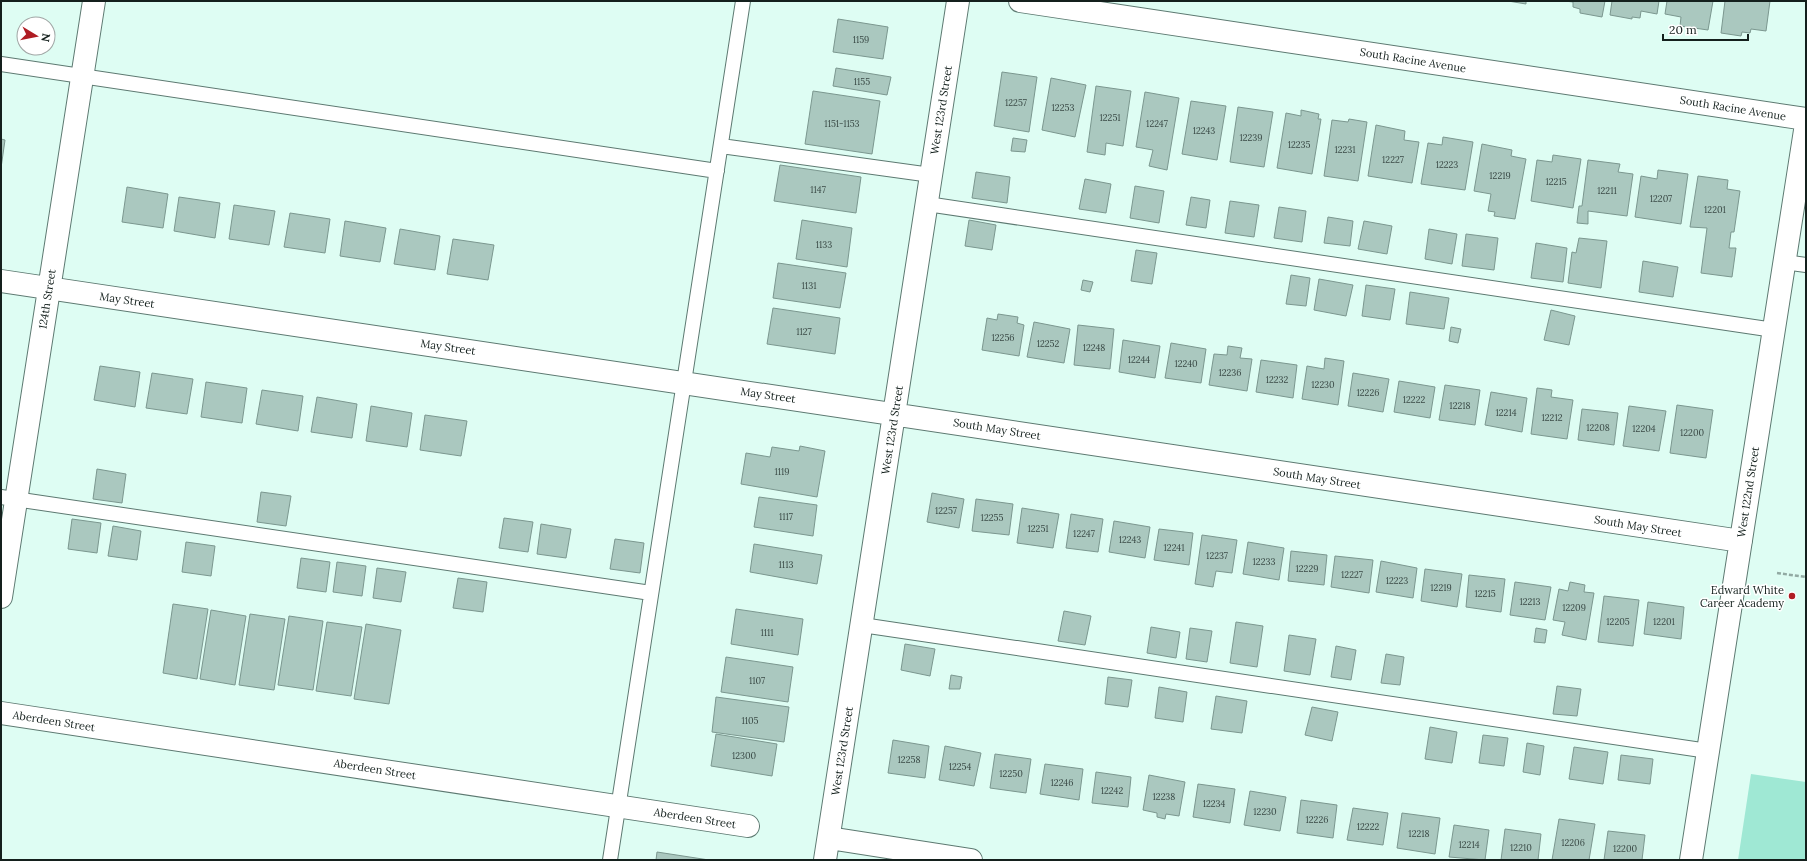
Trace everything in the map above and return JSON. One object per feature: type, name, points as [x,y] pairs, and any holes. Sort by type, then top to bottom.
[{"type":"street","name":"124th Street","points":[[1,598],[9,499],[49,288],[94,1]]},
{"type":"street","name":"West 123rd Street","points":[[825,860],[958,1]]},
{"type":"street","name":"South Racine Avenue","points":[[1020,1],[1806,119]]},
{"type":"street","name":"West 122nd Street","points":[[1691,860],[1806,124]]},
{"type":"street","name":"May Street","points":[[1,281],[894,414]]},
{"type":"street","name":"South May Street","points":[[894,414],[1741,541]]},
{"type":"street","name":"Aberdeen Street","points":[[1,713],[748,826]]},
{"type":"street","points":[[829,838],[971,860]]},
{"type":"lane","points":[[610,860],[743,1]]},
{"type":"lane","points":[[1,64],[717,171]]},
{"type":"lane","points":[[721,146],[931,175]]},
{"type":"lane","points":[[927,204],[1774,330]]},
{"type":"lane","points":[[1784,262],[1806,265]]},
{"type":"lane","points":[[9,499],[651,593]]},
{"type":"lane","points":[[862,625],[1708,751]]},
{"type":"path","points":[[1777,573],[1806,577]]},
{"type":"green space","points":[[1751,774],[1806,782],[1806,860],[1738,860]]},
{"type":"building","points":[[1508,1],[1526,1],[1526,4]]},
{"type":"building","points":[[1565,1],[1605,1],[1602,17],[1580,13],[1580,9],[1573,7],[1573,2]]},
{"type":"building","points":[[1612,1],[1659,1],[1657,14],[1641,11],[1640,18],[1632,17],[1632,19],[1610,15]]},
{"type":"building","points":[[1667,1],[1713,1],[1708,30],[1680,26],[1681,17],[1665,14]]},
{"type":"building","points":[[1725,1],[1770,1],[1766,31],[1751,29],[1750,33],[1742,32],[1741,36],[1721,33]]},
{"type":"building","points":[[838,19],[888,27],[883,59],[833,52]]},
{"type":"building","points":[[836,68],[891,77],[887,95],[833,86]]},
{"type":"building","points":[[1002,72],[1037,77],[1029,132],[994,126]]},
{"type":"building","points":[[1051,78],[1086,85],[1075,137],[1042,130]]},
{"type":"building","points":[[1096,86],[1131,91],[1123,146],[1106,143],[1105,155],[1087,152]]},
{"type":"building","points":[[813,91],[880,101],[872,154],[805,144]]},
{"type":"building","points":[[1145,92],[1179,98],[1167,170],[1149,166],[1153,150],[1136,147]]},
{"type":"building","points":[[1191,101],[1226,106],[1217,160],[1182,154]]},
{"type":"building","points":[[1238,107],[1273,112],[1264,167],[1230,162]]},
{"type":"building","points":[[1301,110],[1319,114],[1318,119],[1321,119],[1312,174],[1277,168],[1286,113],[1301,116]]},
{"type":"building","points":[[1349,119],[1367,122],[1358,181],[1324,176],[1332,120],[1348,122]]},
{"type":"building","points":[[1376,125],[1405,131],[1404,140],[1419,142],[1412,183],[1368,176]]},
{"type":"building","points":[[1443,137],[1473,142],[1465,190],[1421,184],[1428,143],[1442,145]]},
{"type":"building","points":[[1013,138],[1027,140],[1025,152],[1011,151]]},
{"type":"building","points":[[1,139],[5,140],[1,168]]},
{"type":"building","points":[[1482,144],[1512,150],[1511,156],[1526,159],[1515,219],[1494,216],[1495,212],[1488,211],[1491,194],[1474,191]]},
{"type":"building","points":[[1553,155],[1581,159],[1573,208],[1531,201],[1537,160],[1552,162]]},
{"type":"building","points":[[1588,160],[1620,164],[1618,172],[1633,174],[1627,216],[1588,211],[1588,224],[1577,223],[1579,206],[1582,206]]},
{"type":"building","points":[[780,165],[861,177],[856,213],[774,201]]},
{"type":"building","points":[[1658,170],[1688,174],[1681,224],[1635,217],[1641,176],[1657,179]]},
{"type":"building","points":[[976,172],[1010,177],[1007,203],[972,198]]},
{"type":"building","points":[[1698,176],[1728,180],[1727,189],[1740,191],[1734,232],[1731,232],[1729,248],[1736,248],[1732,277],[1701,273],[1707,228],[1690,227]]},
{"type":"building","points":[[1085,179],[1111,184],[1106,213],[1079,209]]},
{"type":"building","points":[[1135,186],[1164,191],[1159,223],[1130,218]]},
{"type":"building","points":[[127,187],[168,194],[163,228],[122,222]]},
{"type":"building","points":[[179,197],[220,203],[215,238],[174,231]]},
{"type":"building","points":[[1191,197],[1210,200],[1206,228],[1186,225]]},
{"type":"building","points":[[1230,201],[1259,205],[1254,237],[1225,233]]},
{"type":"building","points":[[234,205],[275,211],[269,245],[229,239]]},
{"type":"building","points":[[1279,207],[1306,211],[1302,242],[1274,238]]},
{"type":"building","points":[[290,213],[330,219],[325,253],[284,247]]},
{"type":"building","points":[[1328,217],[1353,221],[1350,246],[1324,243]]},
{"type":"building","points":[[802,220],[852,228],[847,267],[796,259]]},
{"type":"building","points":[[969,220],[996,225],[992,250],[965,246]]},
{"type":"building","points":[[345,221],[386,228],[380,262],[340,256]]},
{"type":"building","points":[[1364,221],[1392,226],[1387,254],[1358,249]]},
{"type":"building","points":[[400,229],[440,236],[435,270],[394,264]]},
{"type":"building","points":[[1429,229],[1457,234],[1452,264],[1425,259]]},
{"type":"building","points":[[1466,234],[1498,238],[1494,270],[1462,266]]},
{"type":"building","points":[[1579,238],[1607,241],[1601,288],[1568,283],[1572,252],[1576,253]]},
{"type":"building","points":[[453,239],[494,245],[488,280],[447,274]]},
{"type":"building","points":[[1536,243],[1567,248],[1563,282],[1531,278]]},
{"type":"building","points":[[1136,250],[1157,253],[1152,284],[1131,281]]},
{"type":"building","points":[[1643,261],[1678,267],[1673,297],[1639,292]]},
{"type":"building","points":[[778,263],[846,273],[840,308],[773,298]]},
{"type":"building","points":[[1291,275],[1310,278],[1306,306],[1286,304]]},
{"type":"building","points":[[1319,279],[1353,285],[1346,316],[1314,310]]},
{"type":"building","points":[[1083,280],[1093,282],[1090,292],[1081,290]]},
{"type":"building","points":[[1366,285],[1395,289],[1390,320],[1362,316]]},
{"type":"building","points":[[1410,292],[1449,298],[1444,329],[1406,324]]},
{"type":"building","points":[[773,308],[840,318],[835,354],[767,344]]},
{"type":"building","points":[[1551,310],[1575,316],[1569,345],[1544,340]]},
{"type":"building","points":[[998,314],[1018,317],[1017,323],[1024,325],[1019,356],[982,350],[987,318],[997,320]]},
{"type":"building","points":[[1034,322],[1070,329],[1064,363],[1027,357]]},
{"type":"building","points":[[1078,325],[1114,329],[1110,369],[1074,365]]},
{"type":"building","points":[[1451,327],[1461,329],[1458,343],[1449,341]]},
{"type":"building","points":[[1123,340],[1160,346],[1155,378],[1119,372]]},
{"type":"building","points":[[1171,343],[1206,349],[1201,383],[1165,378]]},
{"type":"building","points":[[1228,346],[1242,348],[1240,358],[1252,359],[1247,391],[1209,385],[1214,354],[1227,355]]},
{"type":"building","points":[[1325,358],[1344,361],[1338,405],[1302,399],[1307,366],[1324,369]]},
{"type":"building","points":[[1261,360],[1297,365],[1293,398],[1256,392]]},
{"type":"building","points":[[100,366],[140,372],[135,407],[94,400]]},
{"type":"building","points":[[152,373],[193,379],[187,414],[146,408]]},
{"type":"building","points":[[1353,373],[1389,379],[1383,412],[1348,406]]},
{"type":"building","points":[[1399,381],[1435,387],[1430,418],[1394,412]]},
{"type":"building","points":[[206,382],[247,388],[242,423],[201,417]]},
{"type":"building","points":[[1445,385],[1480,390],[1475,425],[1439,420]]},
{"type":"building","points":[[1537,388],[1552,390],[1551,397],[1573,400],[1567,439],[1531,434]]},
{"type":"building","points":[[262,390],[303,396],[298,431],[256,424]]},
{"type":"building","points":[[1491,392],[1527,398],[1522,432],[1485,425]]},
{"type":"building","points":[[317,397],[357,404],[352,438],[311,432]]},
{"type":"building","points":[[1677,405],[1713,410],[1706,458],[1670,453]]},
{"type":"building","points":[[371,406],[412,413],[407,447],[366,441]]},
{"type":"building","points":[[1629,406],[1666,411],[1659,451],[1623,446]]},
{"type":"building","points":[[1582,409],[1618,413],[1614,445],[1578,440]]},
{"type":"building","points":[[425,415],[467,421],[461,456],[420,450]]},
{"type":"building","points":[[800,446],[825,451],[817,497],[741,484],[746,453],[770,457],[772,447],[799,451]]},
{"type":"building","points":[[97,469],[126,474],[122,503],[93,499]]},
{"type":"building","points":[[261,492],[291,496],[286,526],[257,522]]},
{"type":"building","points":[[932,493],[964,499],[959,528],[927,522]]},
{"type":"building","points":[[759,497],[817,505],[813,536],[754,527]]},
{"type":"building","points":[[976,499],[1013,504],[1009,535],[972,531]]},
{"type":"building","points":[[1022,508],[1059,514],[1053,548],[1017,543]]},
{"type":"building","points":[[1071,514],[1103,519],[1098,552],[1066,548]]},
{"type":"building","points":[[504,518],[533,522],[528,552],[499,548]]},
{"type":"building","points":[[72,519],[101,523],[97,553],[68,549]]},
{"type":"building","points":[[1114,521],[1150,527],[1145,558],[1109,552]]},
{"type":"building","points":[[541,524],[571,529],[566,558],[537,554]]},
{"type":"building","points":[[113,526],[141,531],[137,560],[108,556]]},
{"type":"building","points":[[1159,529],[1193,533],[1189,565],[1154,560]]},
{"type":"building","points":[[1202,535],[1237,540],[1232,573],[1216,571],[1213,587],[1195,584]]},
{"type":"building","points":[[615,539],[644,543],[640,573],[610,569]]},
{"type":"building","points":[[186,542],[215,546],[211,576],[182,572]]},
{"type":"building","points":[[1248,542],[1284,548],[1279,580],[1243,574]]},
{"type":"building","points":[[754,544],[822,555],[817,584],[750,572]]},
{"type":"building","points":[[1291,551],[1327,555],[1324,585],[1288,581]]},
{"type":"building","points":[[1335,556],[1373,560],[1369,593],[1331,587]]},
{"type":"building","points":[[301,558],[330,562],[326,592],[297,588]]},
{"type":"building","points":[[1381,561],[1417,568],[1413,598],[1376,592]]},
{"type":"building","points":[[337,562],[366,566],[362,596],[333,592]]},
{"type":"building","points":[[377,568],[406,572],[401,602],[373,598]]},
{"type":"building","points":[[1425,569],[1462,574],[1457,607],[1421,601]]},
{"type":"building","points":[[1469,575],[1505,579],[1501,612],[1466,607]]},
{"type":"building","points":[[458,578],[487,582],[483,612],[453,608]]},
{"type":"building","points":[[1515,582],[1551,587],[1545,620],[1510,615]]},
{"type":"building","points":[[1570,582],[1585,585],[1584,592],[1594,593],[1586,640],[1562,635],[1565,622],[1553,620],[1559,589],[1568,591]]},
{"type":"building","points":[[1604,596],[1639,600],[1633,646],[1598,642]]},
{"type":"building","points":[[1648,602],[1684,607],[1681,639],[1644,634]]},
{"type":"building","points":[[173,604],[208,609],[197,679],[163,673]]},
{"type":"building","points":[[736,609],[803,619],[798,655],[731,644]]},
{"type":"building","points":[[211,610],[246,616],[235,685],[200,679]]},
{"type":"building","points":[[1064,611],[1091,616],[1085,645],[1058,641]]},
{"type":"building","points":[[250,614],[285,619],[274,690],[239,685]]},
{"type":"building","points":[[289,616],[323,621],[313,690],[278,685]]},
{"type":"building","points":[[327,622],[362,627],[351,696],[316,691]]},
{"type":"building","points":[[1236,622],[1263,626],[1257,667],[1230,663]]},
{"type":"building","points":[[366,624],[401,630],[389,704],[354,699]]},
{"type":"building","points":[[1151,627],[1180,632],[1176,658],[1147,653]]},
{"type":"building","points":[[1190,628],[1212,631],[1207,662],[1186,659]]},
{"type":"building","points":[[1536,628],[1547,630],[1545,643],[1534,642]]},
{"type":"building","points":[[1289,635],[1316,639],[1310,675],[1284,671]]},
{"type":"building","points":[[905,644],[935,649],[930,676],[901,670]]},
{"type":"building","points":[[1336,646],[1356,650],[1351,680],[1331,677]]},
{"type":"building","points":[[1386,654],[1404,657],[1400,685],[1381,683]]},
{"type":"building","points":[[726,657],[793,667],[788,702],[721,692]]},
{"type":"building","points":[[951,675],[962,677],[960,689],[949,689]]},
{"type":"building","points":[[1108,677],[1132,680],[1128,707],[1105,704]]},
{"type":"building","points":[[1557,686],[1581,689],[1577,716],[1553,714]]},
{"type":"building","points":[[1159,687],[1187,692],[1183,722],[1155,718]]},
{"type":"building","points":[[1216,696],[1247,701],[1242,733],[1211,729]]},
{"type":"building","points":[[716,697],[789,707],[784,742],[712,732]]},
{"type":"building","points":[[1312,707],[1338,712],[1332,741],[1305,735]]},
{"type":"building","points":[[1430,727],[1457,732],[1452,763],[1425,759]]},
{"type":"building","points":[[716,734],[777,744],[772,776],[711,766]]},
{"type":"building","points":[[1483,735],[1508,738],[1504,766],[1479,763]]},
{"type":"building","points":[[893,740],[929,746],[925,778],[888,773]]},
{"type":"building","points":[[1527,743],[1544,746],[1540,775],[1523,772]]},
{"type":"building","points":[[945,746],[981,753],[974,786],[939,780]]},
{"type":"building","points":[[1574,747],[1608,752],[1603,784],[1569,779]]},
{"type":"building","points":[[995,754],[1031,759],[1026,793],[990,788]]},
{"type":"building","points":[[1621,755],[1653,759],[1650,784],[1618,780]]},
{"type":"building","points":[[1045,764],[1083,769],[1079,800],[1040,794]]},
{"type":"building","points":[[1096,772],[1131,777],[1128,807],[1092,803]]},
{"type":"building","points":[[1149,775],[1185,782],[1179,816],[1166,814],[1165,819],[1157,817],[1157,813],[1143,810]]},
{"type":"building","points":[[1198,784],[1235,789],[1230,823],[1193,817]]},
{"type":"building","points":[[1250,791],[1286,797],[1280,831],[1244,825]]},
{"type":"building","points":[[1301,800],[1337,805],[1333,838],[1297,833]]},
{"type":"building","points":[[1353,808],[1388,813],[1383,845],[1347,840]]},
{"type":"building","points":[[1402,813],[1440,818],[1435,854],[1397,848]]},
{"type":"building","points":[[1559,819],[1595,824],[1589,860],[1552,860]]},
{"type":"building","points":[[1454,825],[1489,830],[1485,860],[1449,857]]},
{"type":"building","points":[[1505,829],[1541,834],[1538,860],[1501,860]]},
{"type":"building","points":[[1608,831],[1645,835],[1642,860],[1604,860]]},
{"type":"building","points":[[657,852],[709,860],[656,860]]},
{"type":"place","name":"Edward White Career Academy","points":[[1792,596]]}]
